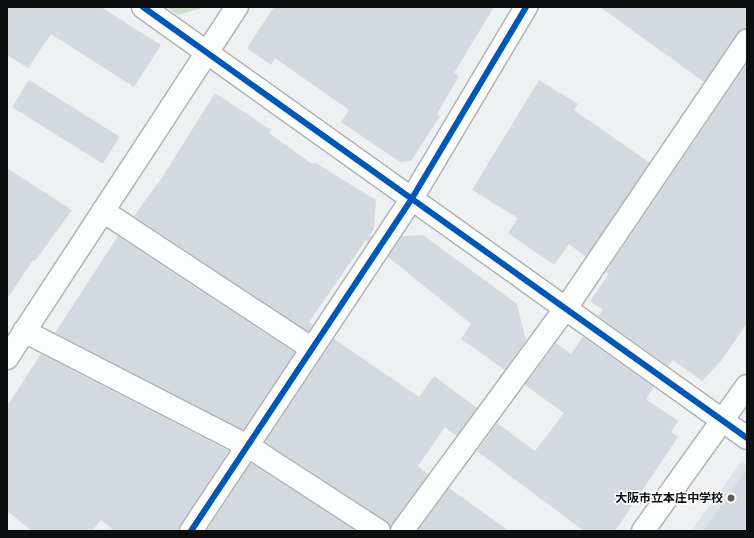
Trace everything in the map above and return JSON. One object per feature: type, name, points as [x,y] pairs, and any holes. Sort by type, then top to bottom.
[{"type":"street","points":[[143,7],[411,200],[566,308],[747,438]]},
{"type":"street","points":[[7,358],[237,7]]},
{"type":"street","points":[[191,531],[411,200],[526,7]]},
{"type":"street","points":[[402,531],[566,308],[747,41]]},
{"type":"street","points":[[103,211],[312,350]]},
{"type":"street","points":[[24,331],[248,446],[380,531]]},
{"type":"street","points":[[643,531],[747,386]]},
{"type":"shaded area","name":"大阪市立本庄中学校","points":[[742,461],[747,465],[747,531],[691,531]]},
{"type":"green space","points":[[167,7],[205,7],[178,15]]},
{"type":"building","points":[[7,7],[101,7],[161,45],[134,87],[51,34],[28,68],[7,55]]},
{"type":"building","points":[[274,7],[494,7],[454,73],[459,76],[437,114],[440,116],[411,161],[400,162],[341,122],[349,110],[275,58],[271,65],[247,48]]},
{"type":"building","points":[[600,7],[747,7],[747,29],[737,34],[704,82]]},
{"type":"building","points":[[747,63],[747,323],[721,361],[702,381],[673,360],[668,366],[598,316],[603,310],[590,301],[609,274],[606,272]]},
{"type":"building","points":[[29,80],[120,137],[103,164],[12,107]]},
{"type":"building","points":[[539,80],[578,104],[574,110],[650,163],[586,257],[569,244],[554,265],[508,233],[518,218],[472,190]]},
{"type":"building","points":[[215,93],[271,130],[269,133],[312,164],[314,162],[376,200],[374,229],[369,236],[372,236],[368,242],[366,240],[309,322],[313,325],[308,332],[134,216],[163,176]]},
{"type":"building","points":[[7,168],[72,210],[35,261],[33,260],[7,299]]},
{"type":"building","points":[[423,235],[517,304],[526,341],[505,370],[461,339],[471,324],[388,257],[402,236]]},
{"type":"building","points":[[118,236],[295,353],[243,430],[55,333]]},
{"type":"building","points":[[583,337],[654,387],[646,399],[678,421],[671,432],[678,437],[615,531],[584,531],[477,451],[497,423],[535,451],[564,413],[525,385],[556,343],[571,354]]},
{"type":"building","points":[[334,339],[419,397],[434,376],[477,408],[457,436],[445,427],[418,466],[428,474],[391,527],[386,521],[265,442]]},
{"type":"building","points":[[41,354],[229,451],[181,524],[179,531],[114,531],[101,520],[92,531],[32,531],[7,511],[7,406]]},
{"type":"building","points":[[251,463],[356,531],[206,531]]},
{"type":"building","name":"大阪市立本庄中学校","points":[[747,469],[747,531],[703,531]]},
{"type":"building","points":[[449,488],[509,531],[418,531]]},
{"type":"cycle path","points":[[143,7],[747,438]]},
{"type":"cycle path","points":[[191,531],[411,200],[526,7]]},
{"type":"place","name":"大阪市立本庄中学校","points":[[731,498]]}]
